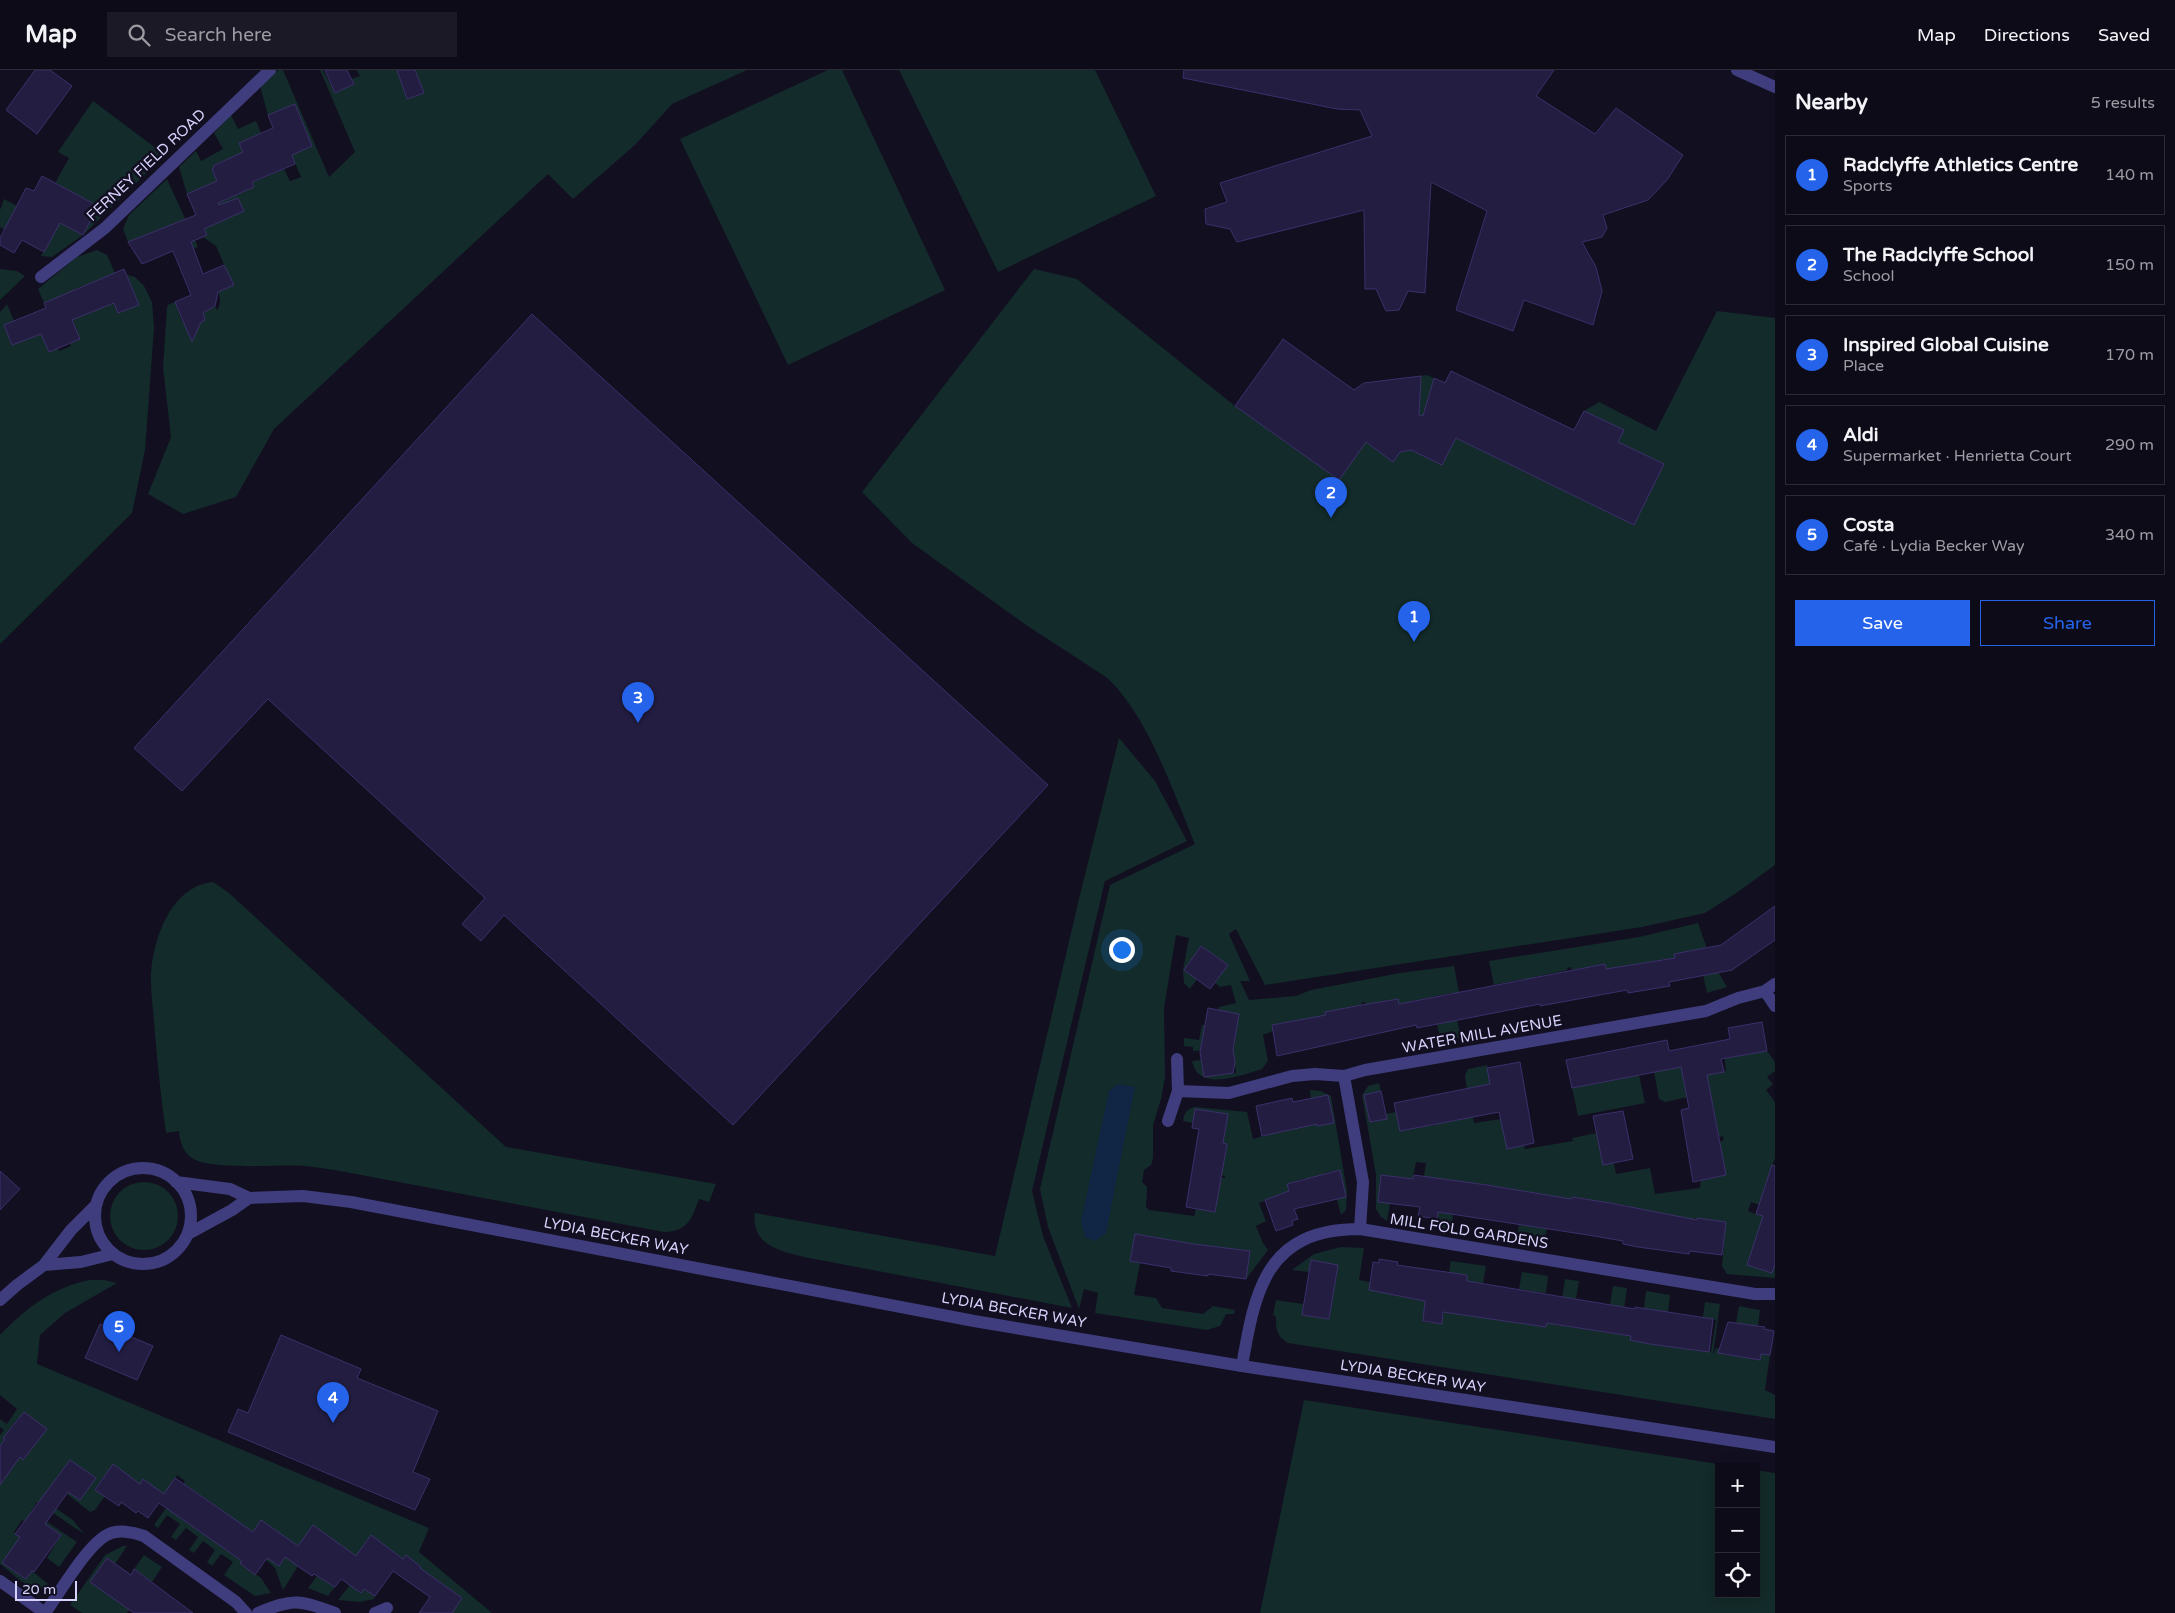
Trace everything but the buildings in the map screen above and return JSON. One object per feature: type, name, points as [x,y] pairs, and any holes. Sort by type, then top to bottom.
[{"type":"street","name":"FERNEY FIELD ROAD","points":[[41,278],[105,228],[270,70]]},
{"type":"street","points":[[1737,70],[1775,86]]},
{"type":"street","points":[[1770,988],[1775,1006]]},
{"type":"street","name":"WATER MILL AVENUE","points":[[1178,1091],[1230,1094],[1277,1079],[1302,1074],[1344,1076],[1706,1010],[1770,988]]},
{"type":"street","points":[[1168,1121],[1178,1091],[1177,1059]]},
{"type":"street","points":[[1344,1076],[1363,1182],[1360,1229]]},
{"type":"street","points":[[0,1300],[17,1284],[44,1265],[70,1230],[96,1205],[112,1179],[125,1172],[140,1168],[153,1169],[166,1174],[176,1182],[185,1193],[190,1206],[191,1220],[188,1234],[177,1251],[156,1262],[132,1263],[113,1254],[104,1244],[97,1232],[96,1205]]},
{"type":"street","name":"LYDIA BECKER WAY","points":[[176,1182],[230,1189],[249,1198],[303,1196],[351,1202],[974,1321],[1242,1366],[1775,1447]]},
{"type":"street","points":[[188,1234],[232,1210],[249,1198]]},
{"type":"street","name":"MILL FOLD GARDENS","points":[[1242,1366],[1250,1320],[1260,1288],[1272,1265],[1288,1249],[1311,1237],[1346,1229],[1360,1229],[1755,1294],[1775,1294]]},
{"type":"street","points":[[44,1265],[81,1262],[113,1254]]},
{"type":"street","points":[[0,1581],[45,1613],[93,1546],[106,1535],[120,1532],[144,1536],[236,1602],[246,1613]]},
{"type":"street","points":[[258,1613],[295,1601],[307,1602],[335,1613]]},
{"type":"street","points":[[375,1613],[387,1608]]},
{"type":"green space","points":[[278,70],[283,70],[329,177],[355,152],[320,70],[323,70],[335,93],[353,84],[351,79],[360,76],[357,70],[397,70],[407,99],[424,93],[415,70],[747,70],[672,104],[636,144],[573,199],[548,174],[274,429],[236,497],[183,514],[148,494],[171,437],[163,367],[167,308],[168,305],[175,302],[182,321],[198,329],[199,323],[205,320],[203,313],[215,306],[217,310],[220,301],[216,285],[209,271],[211,270],[220,291],[233,285],[216,246],[203,237],[204,229],[225,219],[214,192],[205,196],[202,188],[187,194],[179,167],[196,151],[201,161],[223,149],[214,133],[231,115],[238,129],[256,121],[261,133],[239,143],[256,181],[284,169],[290,181],[301,177],[287,144],[299,139],[303,150],[312,146],[295,104],[268,115],[260,86]],"holes":[[[240,156],[254,187],[225,200],[212,170],[213,166],[227,159],[229,161]]]},
{"type":"green space","points":[[828,70],[842,70],[945,290],[788,365],[680,139]]},
{"type":"green space","points":[[899,70],[1095,70],[1156,196],[998,272]]},
{"type":"green space","points":[[93,101],[165,155],[83,235],[98,206],[55,183],[69,158],[58,152]]},
{"type":"green space","points":[[167,179],[198,247],[190,250],[178,222],[128,242],[123,229],[129,215]]},
{"type":"green space","points":[[4,199],[17,206],[16,208],[40,212],[83,235],[52,257],[41,256],[52,236],[14,235],[0,227],[0,210]]},
{"type":"green space","points":[[97,250],[107,255],[115,273],[73,290],[83,315],[113,303],[118,313],[139,305],[127,275],[135,277],[144,286],[152,302],[154,328],[145,450],[132,513],[0,644],[0,312],[7,304],[14,321],[4,325],[12,345],[32,337],[39,327],[49,352],[58,348],[59,351],[71,346],[70,343],[80,339],[63,296],[44,303],[38,289],[77,257]]},
{"type":"green space","points":[[0,269],[17,271],[25,276],[0,300]]},
{"type":"green space","points":[[1034,269],[1077,279],[1235,406],[1283,339],[1354,390],[1364,383],[1427,375],[1444,383],[1451,371],[1574,430],[1584,411],[1599,402],[1656,431],[1717,311],[1775,318],[1775,865],[1705,913],[1642,927],[1265,985],[1236,929],[1229,934],[1250,981],[1240,981],[1249,1000],[1296,996],[1311,990],[1400,973],[1454,966],[1461,1003],[1454,1004],[1451,993],[1412,1001],[1413,1010],[1401,1013],[1397,999],[1366,1005],[1365,1002],[1361,1003],[1362,1005],[1325,1012],[1328,1025],[1306,1019],[1272,1025],[1273,1031],[1263,1035],[1268,1061],[1262,1069],[1233,1078],[1212,1079],[1204,1077],[1236,1073],[1234,1055],[1226,1056],[1224,1049],[1193,1051],[1193,1047],[1184,1046],[1184,1038],[1199,1040],[1202,1025],[1205,1025],[1234,1048],[1239,1014],[1218,1010],[1219,1007],[1236,1003],[1231,985],[1220,987],[1215,983],[1227,964],[1201,946],[1184,970],[1197,979],[1190,989],[1184,983],[1183,970],[1189,938],[1176,935],[1164,1008],[1165,1077],[1153,1125],[1153,1158],[1151,1165],[1144,1170],[1142,1182],[1147,1187],[1146,1207],[1149,1210],[1194,1216],[1196,1209],[1215,1212],[1221,1178],[1225,1178],[1225,1176],[1221,1175],[1227,1144],[1213,1142],[1214,1131],[1225,1132],[1228,1114],[1195,1109],[1193,1123],[1183,1121],[1188,1110],[1195,1107],[1247,1112],[1253,1139],[1316,1120],[1318,1126],[1334,1123],[1328,1095],[1311,1099],[1310,1090],[1321,1091],[1331,1096],[1347,1191],[1346,1210],[1341,1215],[1337,1199],[1339,1170],[1324,1173],[1326,1181],[1313,1198],[1305,1178],[1287,1184],[1294,1205],[1288,1192],[1259,1203],[1266,1221],[1256,1226],[1268,1250],[1246,1279],[1250,1251],[1235,1249],[1233,1257],[1151,1244],[1152,1237],[1135,1234],[1130,1261],[1140,1263],[1134,1295],[1156,1298],[1162,1308],[1203,1314],[1213,1306],[1235,1310],[1234,1314],[1226,1314],[1220,1326],[1207,1330],[1095,1313],[1098,1293],[1084,1289],[1079,1309],[1048,1227],[1040,1189],[1110,885],[1195,844],[1178,801],[1158,755],[1135,712],[1106,677],[1026,625],[912,543],[862,492]]},
{"type":"green space","points":[[1119,738],[1155,781],[1187,841],[1105,881],[1032,1191],[1043,1236],[1072,1308],[804,1257],[769,1245],[758,1233],[755,1224],[755,1213],[995,1256]]},
{"type":"green space","points":[[213,882],[229,893],[506,1147],[716,1184],[709,1202],[699,1199],[694,1213],[684,1227],[664,1232],[322,1168],[305,1166],[230,1166],[201,1162],[192,1158],[184,1149],[179,1131],[166,1133],[152,1000],[152,965],[159,934],[174,905],[185,894],[198,886]]},
{"type":"green space","points":[[1698,923],[1711,960],[1727,987],[1707,993],[1703,975],[1706,948],[1674,954],[1676,965],[1665,959],[1623,967],[1608,978],[1605,964],[1572,970],[1571,967],[1567,968],[1568,970],[1535,977],[1537,985],[1525,988],[1523,979],[1494,985],[1489,961],[1639,937]]},
{"type":"green space","points":[[1457,1020],[1461,1037],[1441,1042],[1437,1024]]},
{"type":"green space","points":[[1767,1051],[1775,1062],[1775,1071],[1767,1077],[1773,1084],[1766,1090],[1775,1102],[1775,1158],[1763,1191],[1771,1194],[1768,1208],[1751,1202],[1748,1211],[1766,1218],[1747,1264],[1772,1273],[1775,1264],[1775,1278],[1727,1274],[1722,1266],[1725,1230],[1716,1228],[1716,1221],[1695,1218],[1694,1224],[1628,1213],[1629,1206],[1611,1203],[1587,1208],[1588,1199],[1572,1197],[1571,1203],[1540,1194],[1535,1227],[1547,1229],[1544,1245],[1516,1241],[1519,1225],[1531,1226],[1506,1196],[1507,1188],[1487,1185],[1441,1212],[1453,1214],[1451,1231],[1435,1228],[1441,1189],[1423,1182],[1426,1163],[1416,1162],[1412,1182],[1400,1177],[1381,1176],[1378,1201],[1390,1203],[1387,1221],[1381,1217],[1376,1209],[1376,1175],[1362,1095],[1368,1086],[1379,1083],[1381,1091],[1364,1095],[1370,1122],[1386,1119],[1386,1114],[1396,1112],[1400,1131],[1436,1126],[1436,1124],[1470,1117],[1465,1075],[1468,1069],[1487,1065],[1494,1102],[1471,1106],[1474,1123],[1501,1119],[1524,1145],[1525,1149],[1573,1141],[1572,1138],[1597,1133],[1603,1165],[1614,1163],[1616,1174],[1650,1168],[1655,1194],[1700,1188],[1701,1180],[1726,1175],[1719,1142],[1724,1140],[1723,1136],[1719,1137],[1713,1104],[1695,1107],[1688,1097],[1665,1102],[1659,1099],[1654,1072],[1680,1060],[1683,1079],[1726,1071],[1724,1053],[1733,1056]]},
{"type":"green space","points":[[1201,1060],[1204,1077],[1196,1071],[1192,1061]]},
{"type":"green space","points":[[1639,1075],[1645,1103],[1578,1116],[1572,1088]]},
{"type":"green space","points":[[144,1182],[157,1185],[168,1192],[175,1203],[178,1216],[175,1229],[168,1240],[157,1247],[144,1250],[131,1247],[120,1240],[113,1229],[110,1216],[113,1203],[120,1192],[131,1185]]},
{"type":"green space","points":[[1341,1247],[1364,1248],[1359,1280],[1370,1282],[1369,1290],[1399,1295],[1410,1287],[1409,1298],[1427,1301],[1423,1322],[1442,1324],[1445,1303],[1463,1306],[1467,1276],[1449,1273],[1451,1261],[1486,1266],[1483,1284],[1526,1323],[1531,1291],[1519,1289],[1522,1272],[1548,1276],[1546,1293],[1534,1292],[1529,1324],[1547,1321],[1557,1323],[1556,1325],[1558,1326],[1565,1279],[1579,1281],[1576,1299],[1564,1297],[1560,1325],[1577,1328],[1602,1326],[1601,1332],[1618,1334],[1623,1307],[1610,1305],[1613,1286],[1627,1288],[1620,1336],[1622,1333],[1631,1334],[1630,1339],[1647,1342],[1652,1310],[1644,1308],[1646,1291],[1670,1295],[1668,1313],[1692,1350],[1711,1352],[1716,1320],[1703,1317],[1705,1302],[1720,1304],[1713,1355],[1716,1348],[1725,1349],[1725,1355],[1741,1357],[1746,1325],[1736,1323],[1739,1306],[1760,1310],[1758,1326],[1748,1325],[1743,1357],[1760,1360],[1761,1354],[1770,1355],[1765,1390],[1775,1395],[1775,1419],[1288,1343],[1277,1332],[1276,1316],[1273,1315],[1276,1300],[1303,1304],[1302,1315],[1329,1319],[1332,1304],[1324,1302],[1328,1279],[1336,1280],[1338,1265],[1311,1260],[1309,1272],[1292,1270],[1314,1254]]},
{"type":"green space","points":[[89,1280],[104,1280],[117,1283],[65,1313],[40,1335],[37,1364],[429,1528],[419,1552],[492,1613],[452,1613],[462,1598],[423,1571],[410,1582],[421,1567],[406,1556],[390,1575],[354,1561],[298,1566],[283,1590],[275,1568],[266,1560],[267,1558],[279,1566],[294,1544],[268,1525],[240,1563],[261,1578],[271,1593],[255,1596],[224,1575],[233,1562],[221,1554],[212,1566],[207,1562],[215,1550],[203,1541],[194,1553],[189,1550],[198,1537],[186,1528],[176,1540],[171,1537],[180,1524],[167,1515],[158,1528],[154,1525],[185,1481],[177,1475],[165,1495],[128,1501],[124,1499],[136,1481],[113,1464],[95,1489],[105,1496],[95,1510],[90,1512],[67,1494],[68,1492],[80,1500],[96,1478],[70,1460],[42,1499],[73,1520],[84,1534],[37,1502],[31,1511],[77,1542],[59,1567],[47,1558],[61,1535],[38,1519],[32,1527],[22,1520],[14,1532],[22,1539],[3,1563],[25,1579],[32,1571],[48,1584],[36,1588],[17,1578],[0,1564],[0,1435],[4,1430],[0,1427],[0,1419],[7,1424],[17,1409],[0,1395],[0,1335],[40,1300],[63,1288]],"holes":[[[18,1418],[46,1429],[23,1460],[1,1444]],[[187,1486],[219,1508],[208,1523],[171,1508]]]},
{"type":"green space","points":[[1304,1400],[1715,1463],[1715,1598],[1760,1598],[1760,1471],[1775,1473],[1775,1613],[1260,1613]]},
{"type":"green space","points":[[123,1546],[127,1546],[115,1564],[107,1558],[90,1582],[111,1596],[128,1572],[131,1575],[116,1596],[132,1607],[127,1613],[82,1613],[70,1605],[105,1555]]},
{"type":"green space","points":[[144,1555],[162,1567],[152,1582],[134,1569]]},
{"type":"green space","points":[[317,1576],[335,1587],[328,1596],[308,1588]]},
{"type":"green space","points":[[350,1585],[364,1589],[375,1596],[374,1599],[360,1602],[338,1600]]},
{"type":"water","points":[[1118,1084],[1135,1087],[1106,1233],[1095,1241],[1085,1237],[1081,1221],[1109,1091]]},
{"type":"place","name":"The Radclyffe School","points":[[1331,518]]},
{"type":"place","name":"Radclyffe Athletics Centre","points":[[1414,642]]},
{"type":"place","name":"Inspired Global Cuisine","points":[[638,723]]},
{"type":"place","name":"Costa","points":[[119,1352]]},
{"type":"place","name":"Aldi","points":[[333,1423]]}]
